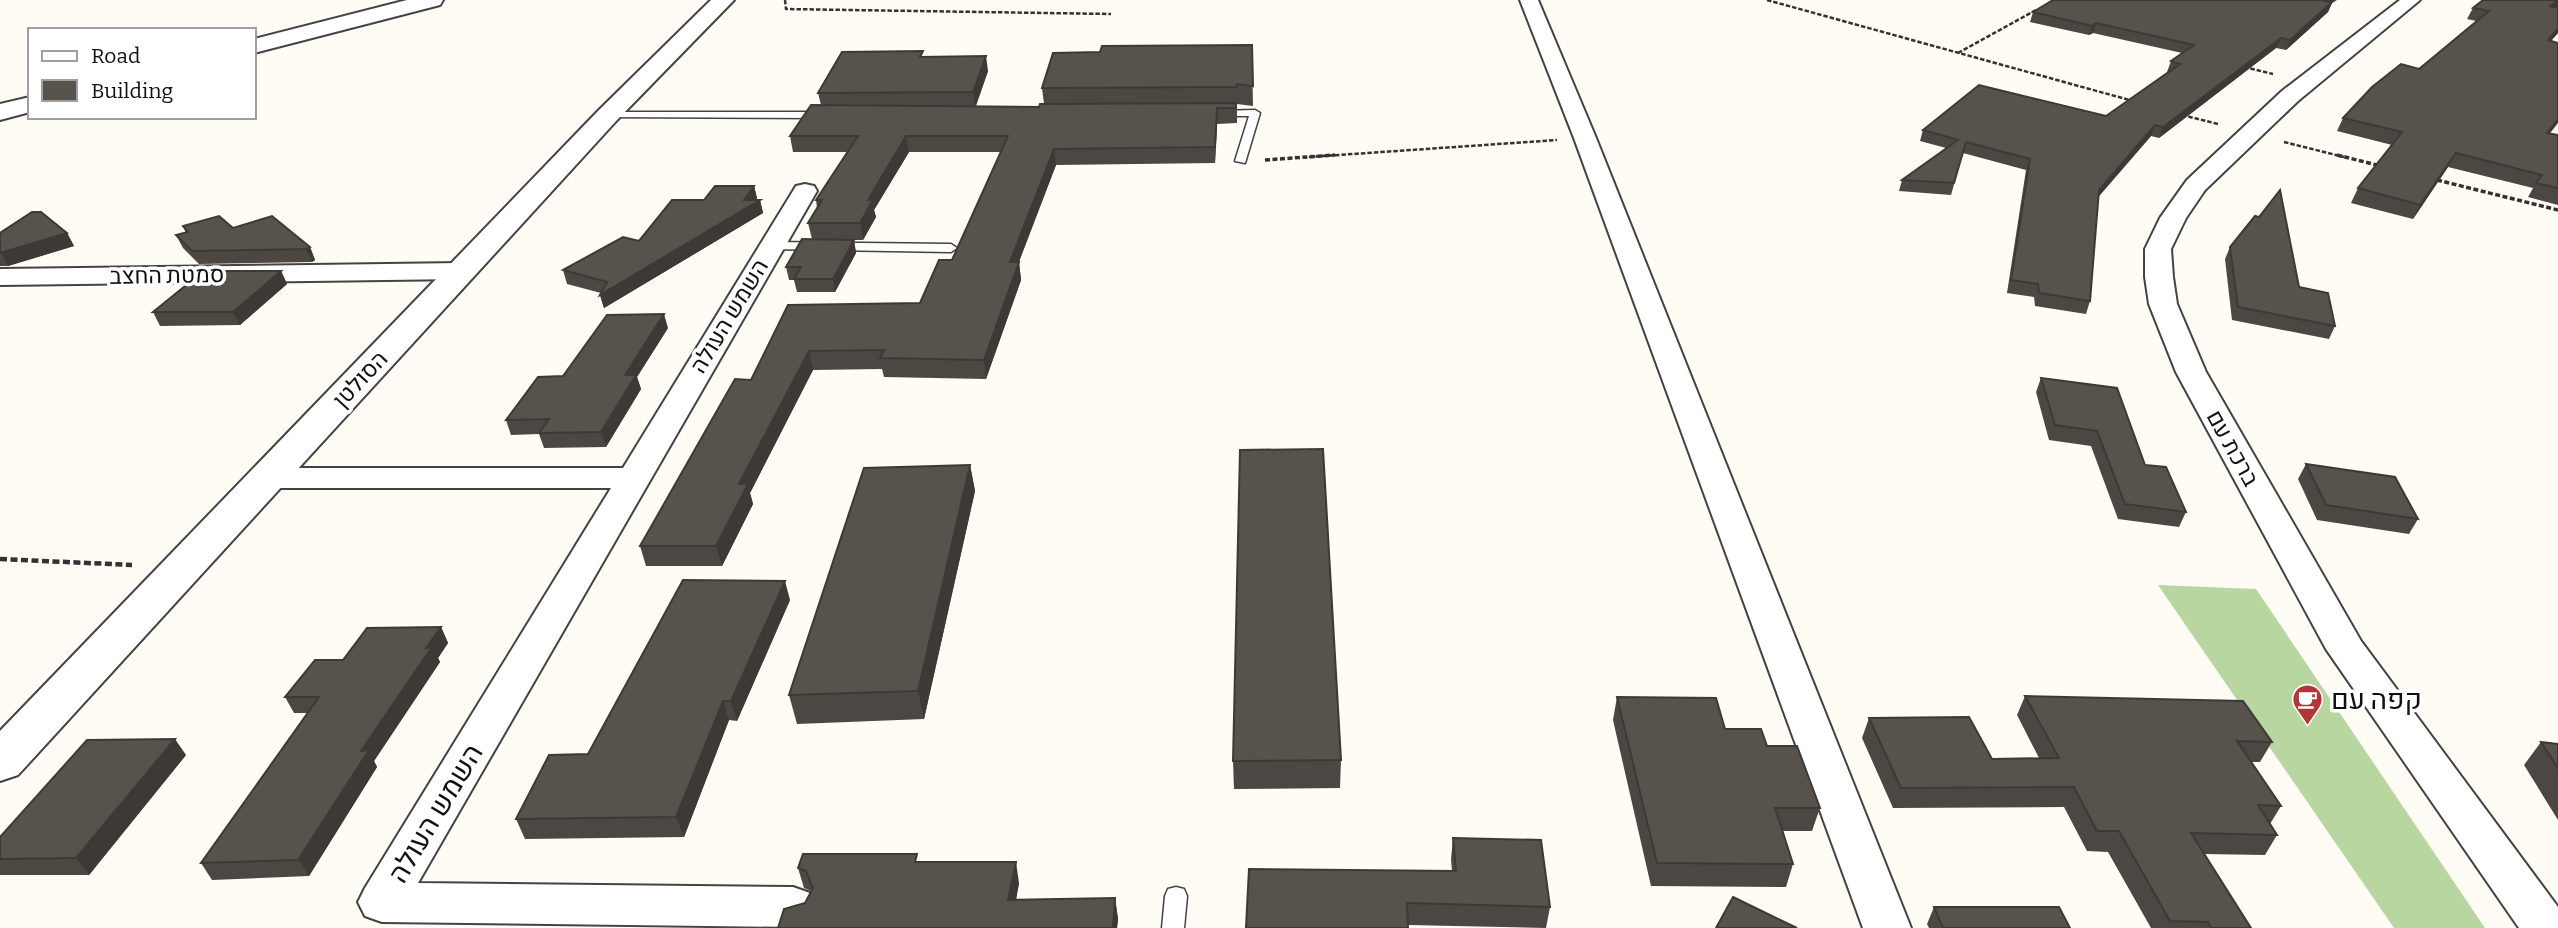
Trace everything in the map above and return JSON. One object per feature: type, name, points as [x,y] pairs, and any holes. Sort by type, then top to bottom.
[{"type":"street","points":[[256,45],[432,0]]},
{"type":"street","name":"הסולטן","points":[[0,762],[608,115],[723,0]]},
{"type":"street","points":[[1529,0],[1586,138],[1887,928]]},
{"type":"street","name":"ברכת עם","points":[[2411,0],[2249,133],[2196,185],[2173,218],[2158,250],[2158,277],[2163,304],[2191,372],[2346,649],[2546,928]]},
{"type":"street","points":[[0,112],[28,105]]},
{"type":"street","name":"השמש העולה","points":[[793,907],[382,902],[805,191]]},
{"type":"street","name":"סמטת החצב","points":[[0,277],[461,271]]},
{"type":"street","points":[[268,478],[632,478]]},
{"type":"lane","points":[[1199,114],[1255,113],[1241,161]]},
{"type":"lane","points":[[608,115],[842,114]]},
{"type":"lane","points":[[772,246],[950,248]]},
{"type":"lane","points":[[1173,928],[1176,896]]},
{"type":"path","points":[[785,0],[786,9],[1111,14]]},
{"type":"path","points":[[1767,0],[2143,104]]},
{"type":"path","points":[[1779,3],[1786,0]]},
{"type":"path","points":[[1958,53],[2043,7]]},
{"type":"path","points":[[2242,67],[2308,83]]},
{"type":"path","points":[[2170,111],[2383,166]]},
{"type":"path","points":[[1241,161],[1586,138]]},
{"type":"path","points":[[2437,180],[2558,210]]},
{"type":"path","points":[[0,559],[186,567]]},
{"type":"green space","points":[[2158,585],[2256,589],[2485,928],[2394,928]]},
{"type":"building","points":[[2053,0],[2332,2],[2290,40],[2281,38],[2163,127],[2155,125],[2099,190],[2090,301],[2039,293],[2038,284],[2011,280],[2030,159],[1966,142],[1954,183],[1902,180],[1958,140],[1923,130],[1979,85],[2106,116],[2180,64],[2171,61],[2194,45],[2033,12]]},
{"type":"building","points":[[2483,0],[2558,0],[2550,6],[2558,8],[2558,28],[2548,40],[2558,43],[2558,119],[2547,133],[2558,135],[2558,188],[2536,183],[2542,175],[2456,153],[2420,205],[2358,188],[2402,132],[2343,118],[2372,87],[2401,64],[2419,69],[2489,11],[2473,8]]},
{"type":"building","points":[[1252,45],[1253,86],[1237,84],[1236,87],[1042,88],[1053,53],[1100,52],[1102,46]]},
{"type":"building","points":[[923,51],[920,57],[986,56],[973,92],[818,93],[842,52]]},
{"type":"building","points":[[1236,103],[1236,108],[1217,108],[1215,147],[1054,149],[1010,262],[1019,262],[984,360],[880,358],[884,350],[809,351],[739,484],[748,484],[716,546],[640,546],[735,379],[751,380],[788,305],[920,303],[939,260],[952,260],[1008,136],[906,136],[868,200],[873,200],[860,223],[808,223],[822,200],[816,200],[858,136],[790,136],[811,105],[1039,107],[1040,104]]},
{"type":"building","points":[[715,186],[754,186],[744,200],[760,200],[600,295],[607,282],[563,270],[623,237],[639,241],[672,200],[704,200]]},
{"type":"building","points":[[2280,190],[2299,287],[2328,293],[2335,326],[2238,307],[2230,247]]},
{"type":"building","points":[[32,212],[41,212],[67,233],[0,253],[0,233]]},
{"type":"building","points":[[219,216],[233,228],[272,216],[310,247],[192,251],[176,235],[188,232],[183,226]]},
{"type":"building","points":[[802,239],[854,240],[833,279],[794,279],[801,267],[786,267]]},
{"type":"building","points":[[214,271],[281,271],[233,312],[153,312],[190,282],[224,282]]},
{"type":"building","points":[[664,314],[625,375],[636,375],[601,432],[539,433],[549,419],[506,420],[538,377],[563,376],[607,315]]},
{"type":"building","points":[[2041,378],[2117,388],[2145,465],[2166,467],[2186,512],[2125,504],[2097,431],[2055,425]]},
{"type":"building","points":[[1323,449],[1341,760],[1233,761],[1240,450]]},
{"type":"building","points":[[2306,464],[2395,477],[2418,519],[2326,505]]},
{"type":"building","points":[[970,465],[918,691],[789,695],[864,468]]},
{"type":"building","points":[[683,580],[785,581],[731,701],[723,701],[676,817],[516,819],[549,755],[588,754]]},
{"type":"building","points":[[441,627],[426,648],[432,647],[361,751],[369,750],[298,860],[201,863],[319,697],[285,697],[315,660],[343,660],[367,628]]},
{"type":"building","points":[[2025,696],[2243,701],[2272,742],[2237,741],[2281,806],[2258,805],[2277,835],[2191,833],[2251,928],[2211,928],[2208,922],[2170,921],[2119,831],[2097,831],[2074,787],[1901,788],[1869,718],[1969,717],[1992,759],[2059,758]]},
{"type":"building","points":[[1617,697],[1716,698],[1725,729],[1761,729],[1767,746],[1797,746],[1820,808],[1775,808],[1793,864],[1657,863]]},
{"type":"building","points":[[175,739],[76,858],[0,859],[0,837],[87,740]]},
{"type":"building","points":[[2541,742],[2558,744],[2558,768]]},
{"type":"building","points":[[1453,838],[1541,840],[1550,907],[1407,903],[1408,928],[1246,928],[1249,869],[1456,871]]},
{"type":"building","points":[[803,854],[917,854],[915,862],[1016,862],[1008,900],[1115,898],[1113,928],[778,928],[784,909],[805,903],[813,888],[806,871],[798,868]]},
{"type":"building","points":[[1733,897],[1797,928],[1716,928]]},
{"type":"building","points":[[1934,907],[2059,907],[2070,928],[1943,928]]},
{"type":"place","name":"קפה עם","points":[[2308,726]]}]
